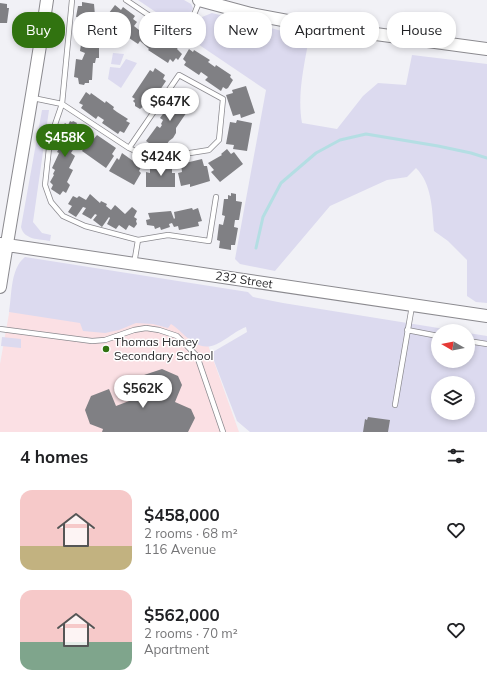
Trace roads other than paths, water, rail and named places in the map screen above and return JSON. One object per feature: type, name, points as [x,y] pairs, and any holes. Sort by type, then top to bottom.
[{"type":"street","points":[[0,287],[3,245],[33,98],[47,0]]},
{"type":"street","points":[[199,0],[251,14],[309,25],[487,49]]},
{"type":"street","name":"232 Street","points":[[3,245],[487,316]]},
{"type":"lane","points":[[72,0],[62,104],[50,139],[45,185],[51,202],[63,216],[85,226],[138,240],[168,235],[209,241],[216,196]]},
{"type":"lane","points":[[126,0],[184,39],[199,0]]},
{"type":"lane","points":[[33,98],[62,104],[129,148],[152,159],[209,150],[219,140],[223,99],[179,75],[129,148]]},
{"type":"lane","points":[[134,264],[138,240]]},
{"type":"lane","points":[[395,404],[412,305]]},
{"type":"lane","points":[[0,329],[92,340],[105,340],[134,330],[146,328],[159,330],[177,336],[197,356],[223,432]]},
{"type":"lane","points":[[407,330],[431,335]]},
{"type":"lane","points":[[475,342],[487,344]]},
{"type":"waterway","points":[[256,248],[263,217],[281,183],[316,153],[340,140],[366,134],[438,146],[487,158]]},
{"type":"place","name":"Thomas Haney Secondary School","points":[[106,349]]}]
